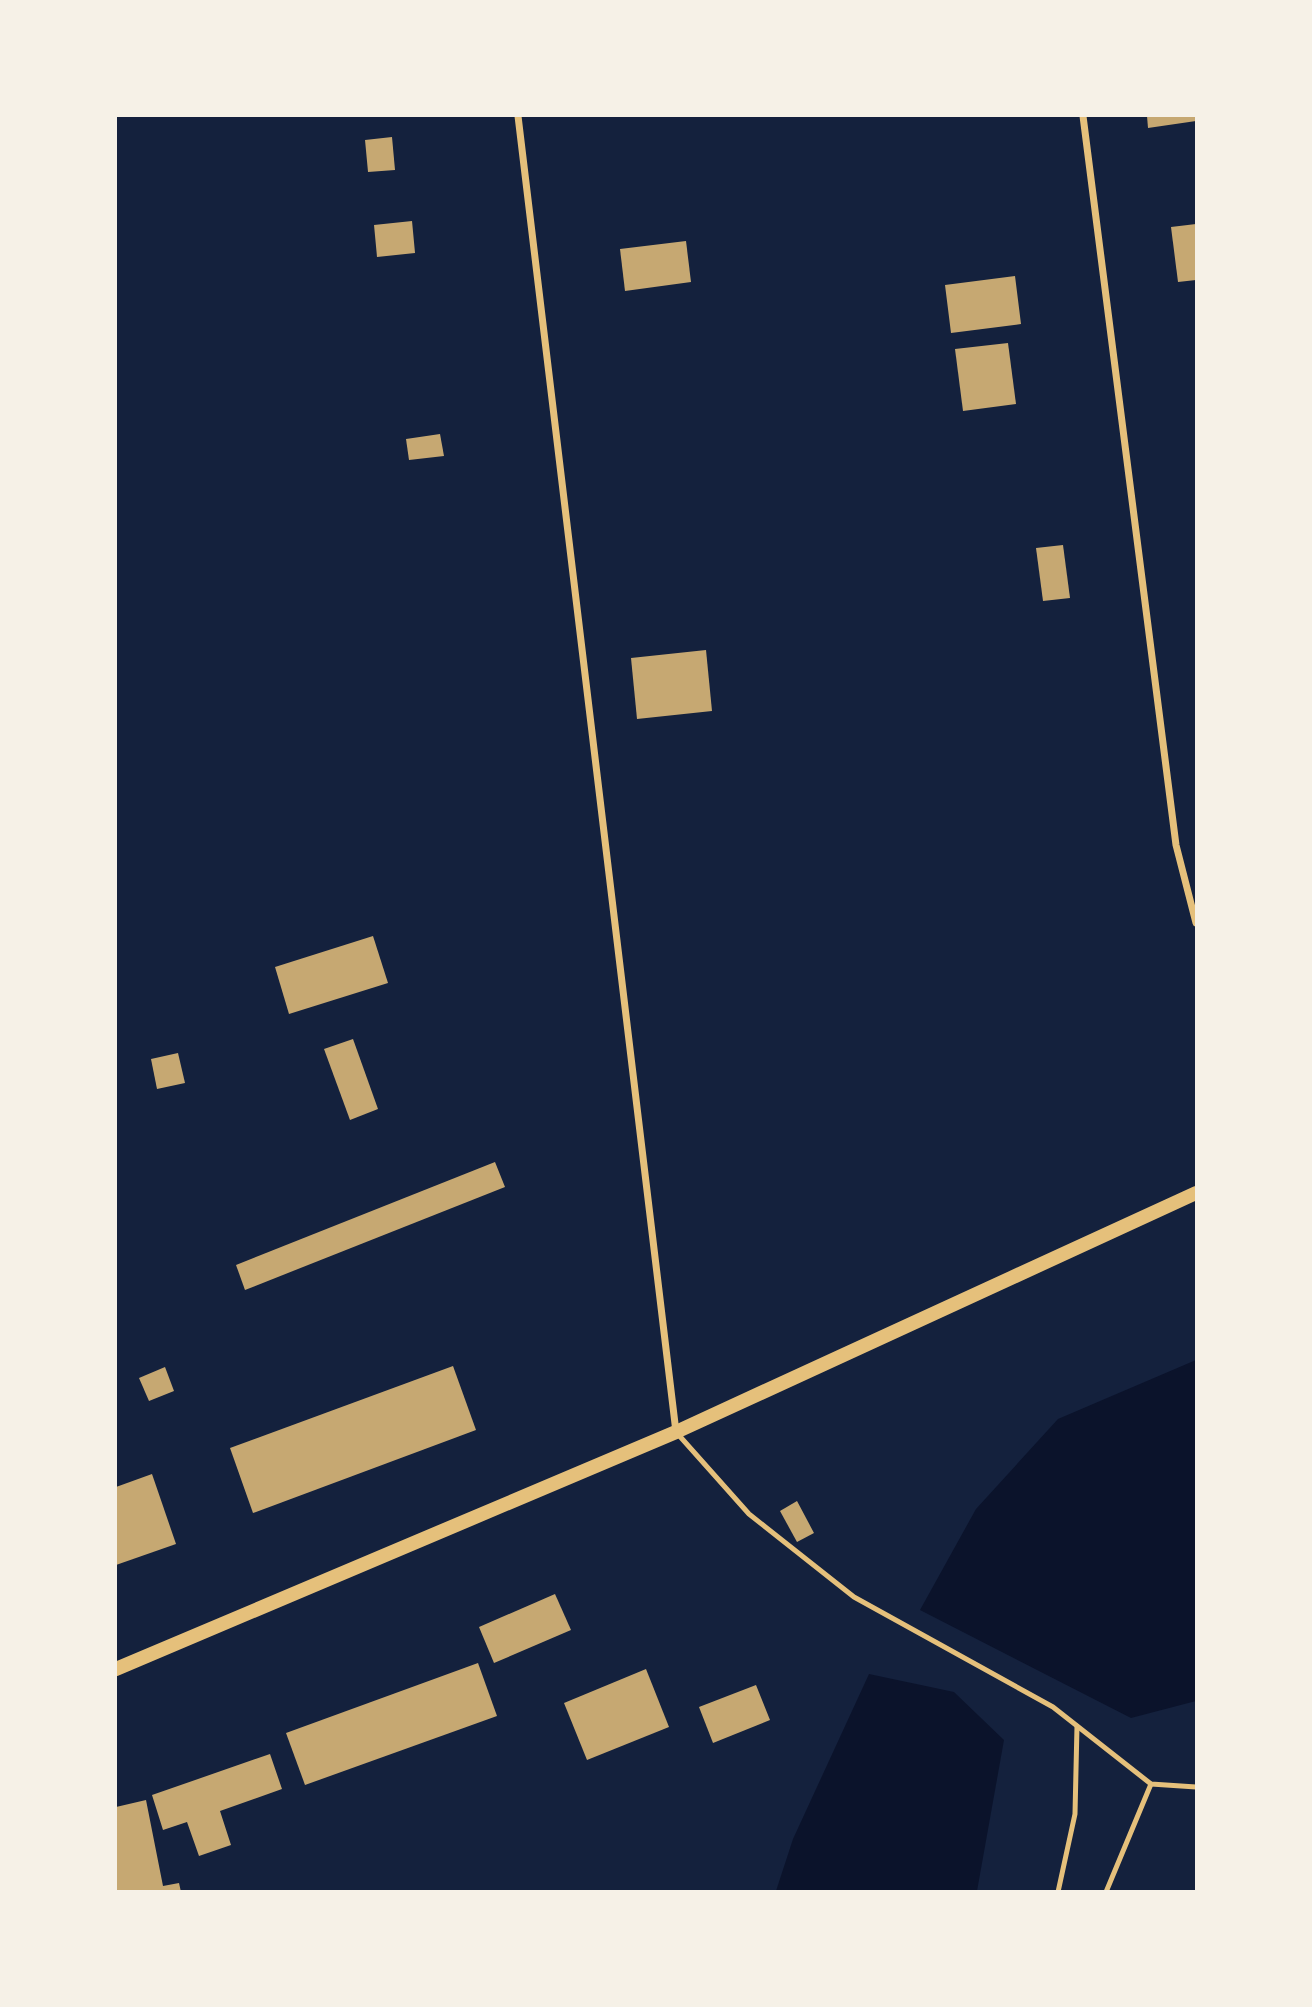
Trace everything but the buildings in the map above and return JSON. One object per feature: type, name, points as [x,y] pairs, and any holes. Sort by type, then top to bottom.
[{"type":"main road","points":[[116,1669],[676,1432],[1196,1193]]},
{"type":"street","points":[[518,116],[676,1432]]},
{"type":"street","points":[[1083,116],[1175,845],[1196,923]]},
{"type":"lane","points":[[676,1432],[749,1514],[854,1597],[1053,1707],[1151,1784],[1196,1787]]},
{"type":"lane","points":[[1058,1892],[1075,1814],[1077,1726]]},
{"type":"lane","points":[[1106,1892],[1151,1784]]},
{"type":"water","points":[[1196,1360],[1196,1701],[1131,1718],[920,1610],[976,1509],[1058,1419]]},
{"type":"water","points":[[869,1674],[954,1692],[1004,1740],[977,1891],[776,1891],[793,1839]]}]
